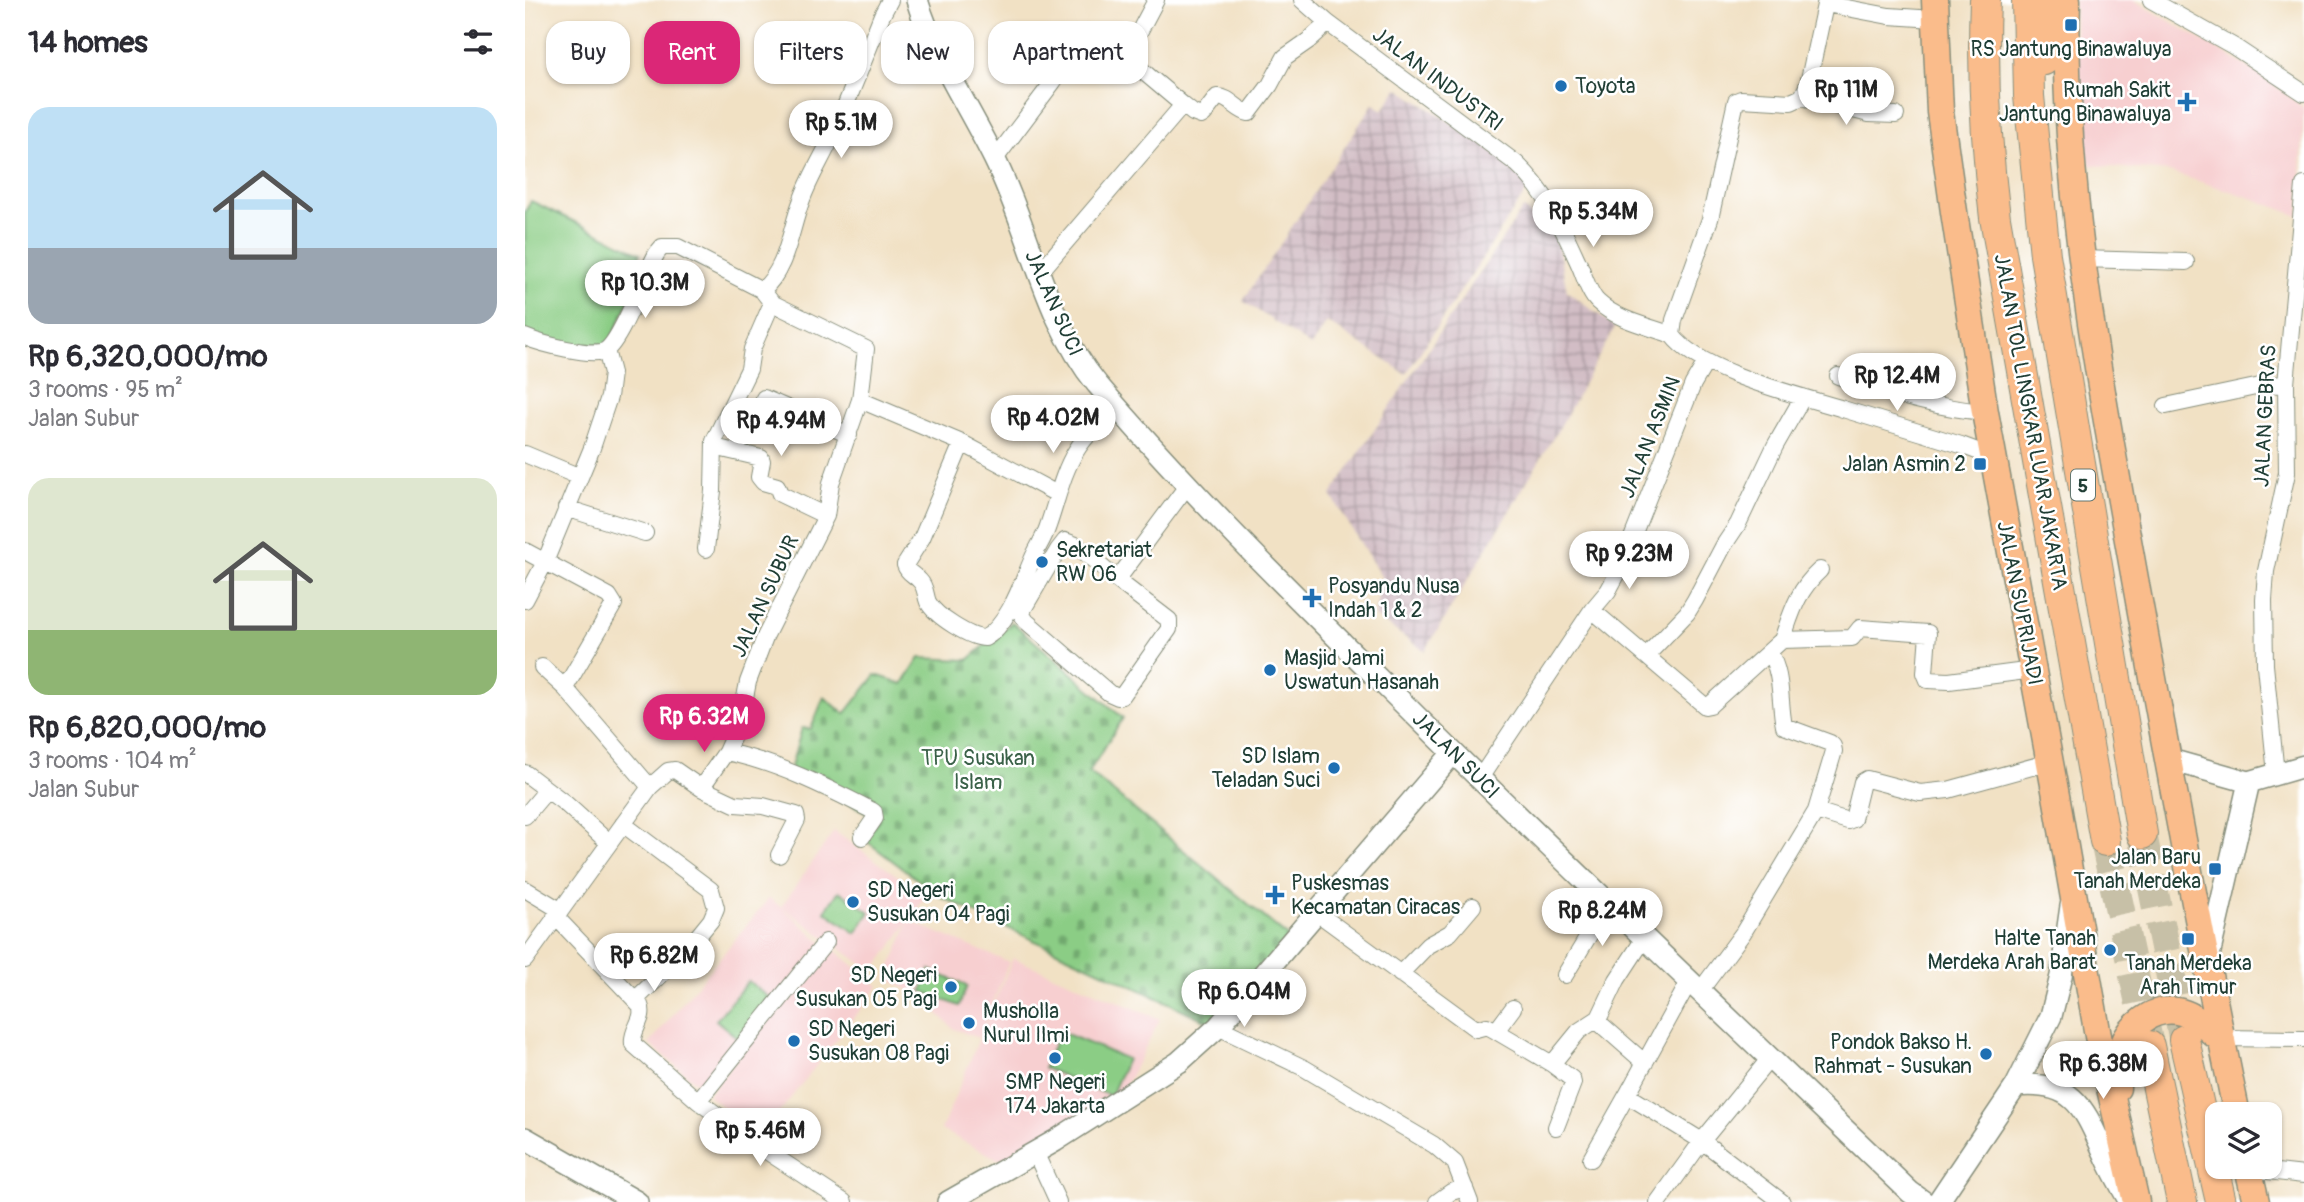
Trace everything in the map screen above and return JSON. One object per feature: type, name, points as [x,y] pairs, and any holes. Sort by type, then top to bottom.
[{"type":"highway","points":[[1967,0],[1971,59],[1986,123]]},
{"type":"highway","name":"JALAN TOL LINGKAR LUAR JAKARTA","points":[[1985,0],[1983,46],[1986,123],[1996,218],[2105,841]]},
{"type":"highway","name":"JALAN TOL LINGKAR LUAR JAKARTA","points":[[2028,0],[2029,96],[2045,255],[2142,834]]},
{"type":"highway","points":[[2032,136],[2050,0]]},
{"type":"highway","points":[[2184,1040],[2221,1202]]},
{"type":"highway","points":[[2149,1046],[2182,1202]]},
{"type":"main road","points":[[2067,0],[2069,149],[2091,335],[2167,759],[2235,1102]]},
{"type":"main road","name":"JALAN SUPRIJADI","points":[[1935,9],[1940,112],[1985,412],[2098,1036],[2136,1202]]},
{"type":"main road","points":[[2117,1118],[2117,1072],[2122,1048],[2130,1030],[2142,1020],[2168,1011],[2182,1012],[2194,1017],[2222,1039]]},
{"type":"main road","points":[[2251,1179],[2256,1202]]},
{"type":"street","points":[[762,289],[777,271],[788,246],[801,201],[831,140],[890,0]]},
{"type":"street","name":"JALAN SUCI","points":[[917,0],[939,54],[995,159],[1073,351],[1085,370],[1187,486],[1294,596],[1695,986],[1910,1192],[1924,1202]]},
{"type":"street","points":[[1156,0],[1126,57],[1193,113],[1201,116],[1217,97],[1222,96],[1249,113],[1270,85],[1285,57],[1328,23]]},
{"type":"street","name":"JALAN INDUSTRI","points":[[1302,0],[1328,23],[1517,164],[1534,180],[1547,198],[1596,301],[1617,315],[1672,335],[1676,341],[1706,362],[1738,376],[1993,457]]},
{"type":"street","points":[[2151,0],[2233,46],[2304,93]]},
{"type":"street","points":[[1802,97],[1808,84],[1826,2],[1889,16],[1935,9]]},
{"type":"street","points":[[995,159],[1051,84]]},
{"type":"street","points":[[1672,335],[1674,320],[1710,219],[1736,101],[1791,102],[1802,97],[1869,114],[1896,115]]},
{"type":"street","points":[[1040,272],[1183,105]]},
{"type":"street","name":"JALAN GEBRAS","points":[[2276,774],[2265,665],[2263,600],[2266,571],[2287,472],[2286,383],[2302,232],[2304,185]]},
{"type":"street","points":[[525,337],[582,351],[599,353],[606,350],[618,334],[652,260],[662,247],[678,247],[689,251],[762,289],[772,303],[753,349],[749,369],[714,441],[712,512],[706,549]]},
{"type":"street","points":[[2081,259],[2186,262]]},
{"type":"street","name":"JALAN SUBUR","points":[[701,788],[726,752],[741,718],[748,682],[765,638],[826,516],[831,483],[860,400],[866,349],[772,303]]},
{"type":"street","points":[[525,600],[545,562],[609,397],[612,373],[606,350]]},
{"type":"street","name":"JALAN ASMIN","points":[[1480,778],[1619,571],[1693,384],[1706,362]]},
{"type":"street","points":[[1838,376],[1968,411],[1985,412]]},
{"type":"street","points":[[2166,407],[2265,385],[2286,383]]},
{"type":"street","points":[[1646,656],[1695,600],[1738,524],[1775,446],[1803,397]]},
{"type":"street","points":[[764,398],[849,435]]},
{"type":"street","points":[[860,400],[962,443],[1057,494]]},
{"type":"street","points":[[962,443],[922,538],[905,562],[905,568],[921,581],[929,603],[938,613],[969,635],[981,638],[990,635],[1024,582],[1036,571],[1061,544],[1065,541],[1076,545],[1169,620],[1170,626],[1124,694],[1118,697],[1109,693],[1023,617],[1021,610],[1036,571],[1057,494],[1072,458],[1082,441],[1117,408]]},
{"type":"street","points":[[714,447],[761,458],[759,477],[762,482],[776,486],[780,494],[826,516]]},
{"type":"street","points":[[525,454],[580,477]]},
{"type":"street","points":[[2287,472],[2304,474]]},
{"type":"street","points":[[1117,580],[1187,486]]},
{"type":"street","points":[[566,508],[645,533]]},
{"type":"street","points":[[525,551],[609,596],[614,604],[565,688]]},
{"type":"street","points":[[1592,610],[1707,706],[1783,640],[1798,595],[1809,579],[1820,570]]},
{"type":"street","points":[[1783,640],[1852,638],[1860,628],[1927,633],[1925,673],[1928,680],[1949,681],[2033,670]]},
{"type":"street","points":[[1591,1159],[1645,1063],[1695,986],[1743,933],[1816,811],[1833,746],[1784,726],[1779,674],[1769,652]]},
{"type":"street","points":[[541,667],[565,688],[650,787]]},
{"type":"street","points":[[726,752],[756,758],[786,769],[871,810],[875,818],[862,837]]},
{"type":"street","points":[[948,1202],[1035,1152],[1179,1062],[1218,1027],[1453,753]]},
{"type":"street","points":[[2167,759],[2249,782],[2304,766]]},
{"type":"street","points":[[1816,811],[1848,821],[1853,819],[1862,782],[1867,779],[1920,793],[1948,790],[2050,762]]},
{"type":"street","points":[[525,960],[650,787],[669,771],[675,770],[701,788],[735,804],[763,806],[796,815],[797,820],[779,855]]},
{"type":"street","points":[[525,773],[609,843]]},
{"type":"street","points":[[2208,963],[2249,782]]},
{"type":"street","points":[[525,816],[547,790]]},
{"type":"street","points":[[622,824],[711,890],[716,908],[711,920],[685,952],[636,999]]},
{"type":"street","points":[[525,889],[557,913],[636,999],[642,1009],[642,1015],[633,1034],[633,1044],[698,1101],[765,1150],[844,1202]]},
{"type":"street","points":[[1938,1202],[2017,1086],[2051,1016],[2073,894]]},
{"type":"street","points":[[1565,975],[1609,902]]},
{"type":"street","points":[[1401,974],[1428,946],[1450,933],[1473,906]]},
{"type":"street","points":[[1316,912],[1476,1029],[1487,1026],[1552,1063],[1573,1081],[1556,1127]]},
{"type":"street","points":[[1552,1063],[1579,1031],[1596,1020],[1645,937]]},
{"type":"street","points":[[698,1101],[826,942]]},
{"type":"street","points":[[1496,1031],[1513,1008]]},
{"type":"street","points":[[1596,1020],[1645,1063]]},
{"type":"street","points":[[1218,1027],[1314,1074],[1434,1145],[1455,1163],[1468,1195]]},
{"type":"street","points":[[2222,1039],[2304,1039]]},
{"type":"street","points":[[1658,1202],[1702,1142],[1770,1058]]},
{"type":"street","points":[[2017,1086],[2047,1085],[2064,1093],[2084,1110],[2130,1202]]},
{"type":"street","points":[[1627,1095],[1702,1142],[1782,1202]]},
{"type":"street","points":[[525,1138],[637,1202]]},
{"type":"street","points":[[1035,1152],[1058,1202]]},
{"type":"street","points":[[2282,1172],[2304,1175]]},
{"type":"street","points":[[1437,1202],[1451,1192],[1468,1195]]},
{"type":"shaded area","name":"Rumah Sakit Jantung Binawaluya","points":[[2074,0],[2134,0],[2261,75],[2304,108],[2299,216],[2169,172],[2090,165],[2077,95]]},
{"type":"shaded area","points":[[1398,88],[1535,178],[1406,374],[1327,322],[1311,346],[1243,301],[1373,104],[1383,110]]},
{"type":"shaded area","points":[[1523,208],[1556,238],[1567,291],[1615,327],[1561,425],[1425,651],[1374,616],[1382,578],[1331,495]]},
{"type":"shaded area","points":[[834,831],[926,896],[909,921],[1009,962],[979,1038],[954,1029],[920,996],[886,978],[909,922],[873,972],[782,907],[823,943],[704,1089],[649,1044],[769,898],[781,907]]},
{"type":"shaded area","name":"SD Negeri Susukan 08 Pagi","points":[[827,944],[879,986],[760,1137],[708,1095]]},
{"type":"shaded area","name":"SMP Negeri 174 Jakarta","points":[[1013,958],[1160,1019],[1119,1098],[1002,1161],[941,1130]]},
{"type":"green space","points":[[531,201],[640,253],[635,288],[605,353],[525,336],[525,212]]},
{"type":"green space","name":"TPU Susukan Islam","points":[[1012,622],[1123,718],[1089,772],[1288,937],[1216,1025],[941,897],[865,840],[879,819],[790,770],[802,728],[811,729],[824,697],[845,714],[876,675],[903,684],[920,658],[968,660]]},
{"type":"green space","points":[[839,891],[870,912],[856,933],[825,911]]},
{"type":"green space","points":[[930,970],[967,986],[959,1006],[922,991]]},
{"type":"green space","points":[[748,981],[771,999],[739,1039],[716,1020]]},
{"type":"green space","points":[[1059,1031],[1127,1059],[1111,1096],[1044,1068]]},
{"type":"tunnel","points":[[2142,834],[2183,1036]]},
{"type":"tunnel","points":[[2105,841],[2149,1045]]},
{"type":"place","name":"RS Jantung Binawaluya","points":[[2071,25]]},
{"type":"place","name":"Toyota","points":[[1561,86]]},
{"type":"place","name":"Rumah Sakit Jantung Binawaluya","points":[[2187,102]]},
{"type":"place","name":"Jalan Asmin 2","points":[[1980,464]]},
{"type":"place","name":"Sekretariat RW 06","points":[[1042,562]]},
{"type":"place","name":"Posyandu Nusa Indah 1 & 2","points":[[1312,598]]},
{"type":"place","name":"Masjid Jami Uswatun Hasanah","points":[[1270,670]]},
{"type":"place","name":"SD Islam Teladan Suci","points":[[1334,768]]},
{"type":"place","name":"Jalan Baru Tanah Merdeka","points":[[2215,869]]},
{"type":"place","name":"Puskesmas Kecamatan Ciracas","points":[[1275,895]]},
{"type":"place","name":"SD Negeri Susukan 04 Pagi","points":[[853,902]]},
{"type":"place","name":"Tanah Merdeka Arah Timur","points":[[2188,939]]},
{"type":"place","name":"Halte Tanah Merdeka Arah Barat","points":[[2110,950]]},
{"type":"place","name":"SD Negeri Susukan 05 Pagi","points":[[951,987]]},
{"type":"place","name":"Musholla Nurul Ilmi","points":[[969,1023]]},
{"type":"place","name":"SD Negeri Susukan 08 Pagi","points":[[794,1041]]},
{"type":"place","name":"Pondok Bakso H. Rahmat - Susukan","points":[[1986,1054]]},
{"type":"place","name":"SMP Negeri 174 Jakarta","points":[[1055,1058]]}]
